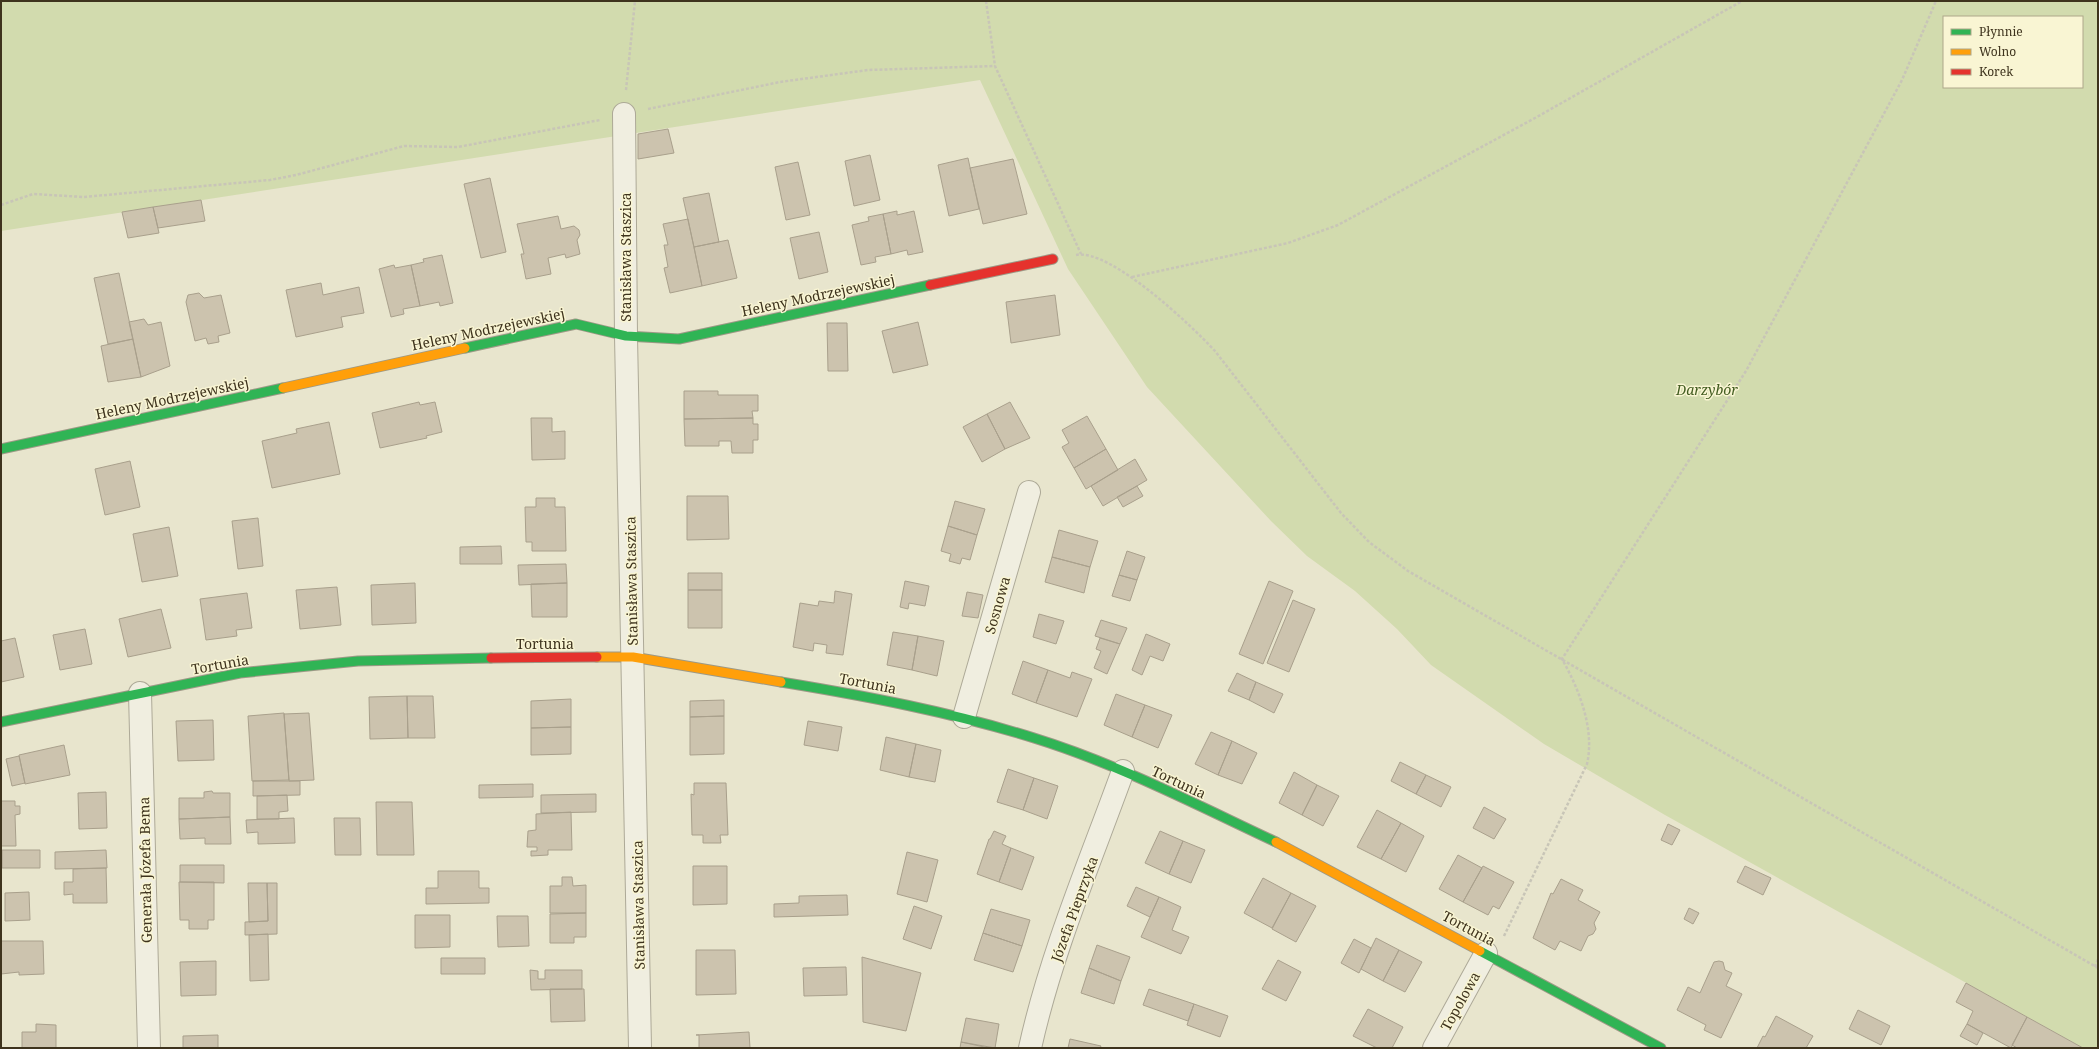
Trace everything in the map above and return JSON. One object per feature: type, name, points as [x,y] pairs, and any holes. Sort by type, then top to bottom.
[{"type":"street","name":"Stanisława Staszica","points":[[624,114],[626,336],[640,1048]]},
{"type":"street","name":"Heleny Modrzejewskiej","points":[[1,449],[576,324],[626,336],[679,339],[1053,259]]},
{"type":"street","name":"Sosnowa","points":[[964,717],[1029,492]]},
{"type":"street","name":"Tortunia","points":[[1,722],[240,674],[358,661],[444,658],[633,657],[865,696],[964,717],[1036,738],[1124,771],[1281,844],[1661,1048]]},
{"type":"street","name":"Generała Józefa Bema","points":[[140,693],[149,1048]]},
{"type":"street","name":"Józefa Pieprzyka","points":[[1030,1048],[1038,1014],[1069,920],[1124,771]]},
{"type":"street","name":"Topolowa","points":[[1434,1048],[1490,956]]},
{"type":"path","points":[[624,114],[635,1]]},
{"type":"path","points":[[986,1],[995,66],[1081,254],[1108,264],[1131,277],[1184,321],[1215,351],[1341,513],[1369,542],[1408,571],[2096,968],[2098,959]]},
{"type":"path","points":[[1131,277],[1288,243],[1338,225],[1535,118],[1742,1]]},
{"type":"path","points":[[1562,659],[1746,371],[1902,80],[1936,1]]},
{"type":"path","points":[[1,205],[33,194],[84,197],[270,180],[296,175],[404,146],[458,147],[569,127],[624,114],[780,82],[868,70],[995,66]]},
{"type":"path","points":[[1490,956],[1587,764],[1590,755],[1590,737],[1586,720],[1572,678],[1562,659]]},
{"type":"green space","name":"Darzybór","points":[[1,1],[2098,1],[2098,1048],[2083,1048],[1665,815],[1544,744],[1431,665],[1397,629],[1355,591],[1307,556],[1271,521],[1147,387],[1068,269],[980,80],[1,231]]},
{"type":"building","points":[[668,129],[674,153],[638,159],[638,134]]},
{"type":"building","points":[[870,155],[880,200],[854,206],[845,161]]},
{"type":"building","points":[[968,158],[979,209],[949,216],[938,165]]},
{"type":"building","points":[[1013,159],[1027,214],[983,224],[970,168]]},
{"type":"building","points":[[798,162],[810,215],[786,220],[775,167]]},
{"type":"building","points":[[490,178],[506,252],[481,258],[464,184]]},
{"type":"building","points":[[709,193],[719,242],[694,247],[683,198]]},
{"type":"building","points":[[201,200],[205,221],[158,228],[153,207]]},
{"type":"building","points":[[153,207],[159,233],[128,238],[122,212]]},
{"type":"building","points":[[897,211],[897,215],[914,211],[923,252],[908,255],[907,250],[891,254],[883,214]]},
{"type":"building","points":[[883,214],[891,254],[875,257],[876,262],[861,265],[852,225],[869,221],[868,217]]},
{"type":"building","points":[[558,216],[561,229],[574,226],[579,230],[580,235],[577,240],[580,254],[566,258],[565,254],[548,258],[551,274],[526,279],[521,254],[524,254],[517,224]]},
{"type":"building","points":[[688,219],[702,286],[670,293],[664,268],[668,267],[664,245],[668,245],[663,224]]},
{"type":"building","points":[[819,232],[828,272],[799,279],[790,238]]},
{"type":"building","points":[[728,240],[737,278],[702,286],[694,247]]},
{"type":"building","points":[[442,255],[453,303],[440,306],[439,302],[420,306],[411,265],[424,262],[423,259]]},
{"type":"building","points":[[394,265],[395,268],[411,265],[420,306],[403,309],[404,314],[391,317],[379,269]]},
{"type":"building","points":[[119,273],[133,339],[108,344],[94,278]]},
{"type":"building","points":[[321,283],[323,295],[359,287],[364,313],[341,317],[343,327],[296,337],[286,290]]},
{"type":"building","points":[[199,293],[204,298],[221,295],[230,333],[218,336],[219,342],[208,344],[206,338],[195,341],[186,302],[188,295]]},
{"type":"building","points":[[1055,295],[1060,335],[1011,343],[1006,302]]},
{"type":"building","points":[[144,319],[148,325],[161,322],[170,366],[141,377],[129,322]]},
{"type":"building","points":[[918,322],[928,365],[893,373],[882,331]]},
{"type":"building","points":[[827,323],[847,323],[848,371],[828,371]]},
{"type":"building","points":[[133,339],[141,377],[108,382],[101,346]]},
{"type":"building","points":[[684,391],[718,391],[718,395],[758,395],[758,411],[752,411],[753,418],[684,419]]},
{"type":"building","points":[[419,402],[420,405],[435,402],[442,432],[426,436],[427,438],[380,448],[372,413]]},
{"type":"building","points":[[1010,402],[1030,438],[1005,449],[987,414]]},
{"type":"building","points":[[987,414],[1005,449],[982,462],[963,427]]},
{"type":"building","points":[[1087,416],[1106,449],[1074,468],[1062,447],[1069,443],[1062,430]]},
{"type":"building","points":[[531,418],[552,418],[552,432],[565,431],[565,459],[532,460]]},
{"type":"building","points":[[753,418],[753,424],[758,424],[758,440],[753,440],[753,453],[732,453],[731,441],[719,441],[719,446],[685,446],[684,419]]},
{"type":"building","points":[[329,422],[340,474],[272,488],[262,441],[297,433],[296,429]]},
{"type":"building","points":[[1106,449],[1118,470],[1086,489],[1074,468]]},
{"type":"building","points":[[1135,459],[1147,480],[1103,506],[1091,486]]},
{"type":"building","points":[[130,461],[140,507],[105,515],[95,469]]},
{"type":"building","points":[[1137,486],[1143,496],[1123,507],[1117,497]]},
{"type":"building","points":[[687,496],[728,496],[729,539],[687,540]]},
{"type":"building","points":[[536,498],[555,498],[555,507],[565,507],[566,551],[532,551],[532,542],[526,542],[525,507],[536,507]]},
{"type":"building","points":[[955,501],[985,509],[977,535],[948,526]]},
{"type":"building","points":[[258,518],[263,566],[238,569],[232,521]]},
{"type":"building","points":[[948,526],[977,535],[970,560],[962,558],[960,564],[949,561],[951,554],[941,551]]},
{"type":"building","points":[[169,527],[178,576],[142,582],[133,534]]},
{"type":"building","points":[[1059,530],[1098,541],[1090,567],[1052,557]]},
{"type":"building","points":[[501,546],[502,564],[460,564],[460,547]]},
{"type":"building","points":[[1127,551],[1145,557],[1137,580],[1119,575]]},
{"type":"building","points":[[1052,557],[1090,567],[1084,593],[1045,582]]},
{"type":"building","points":[[566,564],[567,583],[519,585],[518,565]]},
{"type":"building","points":[[688,573],[722,573],[722,590],[688,590]]},
{"type":"building","points":[[1119,575],[1137,580],[1130,601],[1112,596]]},
{"type":"building","points":[[905,581],[929,586],[925,606],[909,603],[908,609],[900,607]]},
{"type":"building","points":[[1269,581],[1293,591],[1263,664],[1239,654]]},
{"type":"building","points":[[415,583],[416,623],[372,625],[371,585]]},
{"type":"building","points":[[567,583],[567,617],[532,617],[531,584]]},
{"type":"building","points":[[337,587],[341,625],[300,629],[296,590]]},
{"type":"building","points":[[688,590],[722,590],[722,628],[688,628]]},
{"type":"building","points":[[835,591],[852,594],[843,655],[826,653],[827,645],[814,643],[813,651],[793,647],[800,603],[818,606],[819,601],[834,603]]},
{"type":"building","points":[[967,592],[983,595],[978,618],[962,616]]},
{"type":"building","points":[[247,593],[252,628],[236,630],[237,636],[206,640],[200,599]]},
{"type":"building","points":[[1293,600],[1315,609],[1289,672],[1267,663]]},
{"type":"building","points":[[161,609],[171,648],[128,657],[119,619]]},
{"type":"building","points":[[1039,614],[1064,621],[1056,644],[1033,637]]},
{"type":"building","points":[[1101,620],[1127,628],[1120,644],[1095,636]]},
{"type":"building","points":[[85,629],[92,664],[60,670],[53,635]]},
{"type":"building","points":[[893,632],[918,636],[912,670],[887,665]]},
{"type":"building","points":[[1146,634],[1170,644],[1163,661],[1150,656],[1142,675],[1132,670]]},
{"type":"building","points":[[918,636],[944,641],[937,676],[912,670]]},
{"type":"building","points":[[15,638],[24,677],[1,682],[1,641]]},
{"type":"building","points":[[1100,638],[1120,644],[1107,674],[1094,668],[1101,651],[1096,649]]},
{"type":"building","points":[[1023,661],[1048,670],[1036,703],[1012,694]]},
{"type":"building","points":[[1048,670],[1070,678],[1072,672],[1092,679],[1077,717],[1036,703]]},
{"type":"building","points":[[1237,673],[1256,682],[1249,700],[1228,691]]},
{"type":"building","points":[[1256,682],[1283,694],[1274,713],[1249,700]]},
{"type":"building","points":[[1116,694],[1145,705],[1132,737],[1104,725]]},
{"type":"building","points":[[407,696],[408,738],[370,739],[369,697]]},
{"type":"building","points":[[407,696],[433,696],[435,738],[408,738]]},
{"type":"building","points":[[571,699],[571,727],[531,728],[531,701]]},
{"type":"building","points":[[724,700],[724,716],[690,717],[690,701]]},
{"type":"building","points":[[1145,705],[1172,715],[1158,748],[1132,737]]},
{"type":"building","points":[[284,713],[289,780],[252,781],[248,716]]},
{"type":"building","points":[[309,713],[314,780],[289,781],[284,714]]},
{"type":"building","points":[[724,716],[724,754],[690,755],[690,717]]},
{"type":"building","points":[[213,720],[214,760],[178,761],[176,721]]},
{"type":"building","points":[[808,721],[842,727],[838,751],[804,745]]},
{"type":"building","points":[[571,727],[571,754],[531,755],[531,728]]},
{"type":"building","points":[[1211,732],[1232,741],[1218,775],[1195,764]]},
{"type":"building","points":[[886,737],[916,744],[909,777],[880,770]]},
{"type":"building","points":[[1232,741],[1257,753],[1242,784],[1218,775]]},
{"type":"building","points":[[916,744],[941,750],[935,782],[909,777]]},
{"type":"building","points":[[64,745],[70,775],[25,784],[19,755]]},
{"type":"building","points":[[19,756],[25,783],[12,786],[6,759]]},
{"type":"building","points":[[1400,762],[1426,775],[1416,794],[1391,781]]},
{"type":"building","points":[[1008,769],[1034,778],[1023,810],[997,802]]},
{"type":"building","points":[[1294,772],[1317,785],[1302,815],[1279,803]]},
{"type":"building","points":[[1426,775],[1451,787],[1441,807],[1416,794]]},
{"type":"building","points":[[1034,778],[1058,786],[1047,819],[1023,810]]},
{"type":"building","points":[[253,781],[300,781],[300,795],[253,796]]},
{"type":"building","points":[[694,783],[726,783],[728,835],[720,835],[721,843],[703,843],[703,835],[692,835],[691,794],[694,795]]},
{"type":"building","points":[[533,784],[533,797],[479,798],[479,785]]},
{"type":"building","points":[[1317,785],[1339,796],[1323,826],[1302,815]]},
{"type":"building","points":[[212,791],[213,793],[230,793],[230,817],[179,819],[179,798],[204,798],[204,792]]},
{"type":"building","points":[[106,792],[107,828],[79,829],[78,793]]},
{"type":"building","points":[[596,794],[596,812],[541,813],[541,795]]},
{"type":"building","points":[[287,795],[288,811],[279,812],[279,819],[257,819],[257,796]]},
{"type":"building","points":[[1,801],[15,801],[15,806],[20,806],[20,814],[15,815],[16,846],[1,846]]},
{"type":"building","points":[[376,802],[412,802],[414,855],[377,855]]},
{"type":"building","points":[[1484,807],[1506,819],[1494,839],[1473,828]]},
{"type":"building","points":[[1377,810],[1401,823],[1381,859],[1357,847]]},
{"type":"building","points":[[571,812],[572,850],[548,850],[548,855],[531,856],[531,851],[537,851],[537,847],[527,847],[528,831],[536,830],[536,814]]},
{"type":"building","points":[[230,817],[231,844],[205,844],[205,838],[180,839],[179,819]]},
{"type":"building","points":[[294,818],[295,843],[258,844],[258,832],[247,833],[246,820]]},
{"type":"building","points":[[334,818],[360,818],[361,855],[335,855]]},
{"type":"building","points":[[1401,823],[1424,836],[1406,872],[1381,859]]},
{"type":"building","points":[[1668,824],[1680,830],[1672,845],[1661,840]]},
{"type":"building","points":[[994,831],[1006,836],[1002,844],[1011,848],[999,882],[977,874],[989,839]]},
{"type":"building","points":[[1160,831],[1183,841],[1169,874],[1145,863]]},
{"type":"building","points":[[1183,841],[1205,850],[1191,883],[1169,874]]},
{"type":"building","points":[[1011,848],[1034,857],[1022,890],[999,882]]},
{"type":"building","points":[[2,850],[40,850],[40,868],[2,868]]},
{"type":"building","points":[[106,850],[107,868],[55,869],[55,852]]},
{"type":"building","points":[[907,852],[938,860],[927,902],[897,894]]},
{"type":"building","points":[[1458,855],[1482,868],[1463,902],[1439,889]]},
{"type":"building","points":[[180,865],[224,865],[224,883],[180,882]]},
{"type":"building","points":[[693,866],[727,866],[727,904],[693,905]]},
{"type":"building","points":[[1483,866],[1514,882],[1499,909],[1493,906],[1488,915],[1463,902]]},
{"type":"building","points":[[1745,866],[1771,878],[1763,895],[1737,882]]},
{"type":"building","points":[[106,868],[107,903],[73,903],[73,894],[64,895],[64,882],[73,882],[73,869]]},
{"type":"building","points":[[438,871],[479,871],[479,888],[489,888],[489,903],[426,904],[426,888],[438,888]]},
{"type":"building","points":[[562,877],[572,877],[573,886],[586,885],[586,913],[550,913],[550,886],[562,886]]},
{"type":"building","points":[[1263,878],[1291,893],[1272,928],[1244,913]]},
{"type":"building","points":[[1561,879],[1583,890],[1578,900],[1600,912],[1594,923],[1596,929],[1593,934],[1588,936],[1581,951],[1560,941],[1555,950],[1533,938],[1551,893],[1553,894]]},
{"type":"building","points":[[179,882],[214,882],[214,920],[208,920],[208,929],[189,929],[189,920],[180,920]]},
{"type":"building","points":[[248,883],[267,883],[268,921],[249,922]]},
{"type":"building","points":[[267,883],[277,883],[277,934],[245,935],[245,922],[268,921]]},
{"type":"building","points":[[1136,887],[1159,897],[1150,917],[1127,906]]},
{"type":"building","points":[[29,892],[30,920],[5,921],[5,893]]},
{"type":"building","points":[[1291,893],[1316,906],[1296,942],[1272,929]]},
{"type":"building","points":[[847,895],[848,915],[774,917],[774,904],[799,903],[799,896]]},
{"type":"building","points":[[1159,897],[1181,907],[1172,930],[1189,937],[1181,954],[1141,937]]},
{"type":"building","points":[[914,906],[942,916],[931,949],[903,939]]},
{"type":"building","points":[[1689,908],[1699,913],[1693,924],[1684,919]]},
{"type":"building","points":[[991,909],[1030,920],[1022,946],[983,933]]},
{"type":"building","points":[[586,913],[586,937],[574,937],[574,943],[550,943],[550,914]]},
{"type":"building","points":[[415,915],[450,915],[450,947],[415,948]]},
{"type":"building","points":[[497,916],[528,916],[529,946],[498,947]]},
{"type":"building","points":[[983,933],[1022,946],[1013,972],[974,960]]},
{"type":"building","points":[[268,934],[269,980],[250,981],[249,935]]},
{"type":"building","points":[[1376,938],[1399,950],[1383,981],[1361,969]]},
{"type":"building","points":[[1354,939],[1371,948],[1359,973],[1341,963]]},
{"type":"building","points":[[1,941],[43,941],[44,974],[19,975],[19,972],[1,974]]},
{"type":"building","points":[[1097,945],[1130,957],[1121,981],[1089,968]]},
{"type":"building","points":[[696,950],[735,950],[736,994],[696,995]]},
{"type":"building","points":[[1399,950],[1422,962],[1405,992],[1383,981]]},
{"type":"building","points":[[862,957],[921,973],[906,1031],[863,1022]]},
{"type":"building","points":[[441,958],[485,958],[485,974],[441,974]]},
{"type":"building","points":[[1278,960],[1301,972],[1286,1001],[1262,989]]},
{"type":"building","points":[[216,961],[216,995],[181,996],[180,962]]},
{"type":"building","points":[[1714,962],[1723,962],[1725,970],[1732,973],[1726,986],[1742,994],[1721,1038],[1704,1030],[1706,1025],[1677,1010],[1688,987],[1700,993]]},
{"type":"building","points":[[846,967],[847,995],[804,996],[803,968]]},
{"type":"building","points":[[1089,968],[1121,981],[1114,1004],[1081,993]]},
{"type":"building","points":[[530,970],[538,971],[538,979],[545,979],[545,970],[582,970],[582,989],[531,990]]},
{"type":"building","points":[[1966,983],[2027,1017],[2011,1048],[1967,1024],[1973,1011],[1956,1002]]},
{"type":"building","points":[[550,989],[584,989],[585,1021],[551,1022]]},
{"type":"building","points":[[1149,989],[1194,1004],[1188,1021],[1143,1005]]},
{"type":"building","points":[[1194,1004],[1228,1016],[1220,1037],[1187,1025]]},
{"type":"building","points":[[1368,1009],[1403,1027],[1392,1048],[1377,1048],[1353,1036]]},
{"type":"building","points":[[1858,1010],[1890,1026],[1881,1045],[1849,1029]]},
{"type":"building","points":[[1776,1016],[1813,1036],[1806,1048],[1757,1048],[1763,1036],[1765,1037]]},
{"type":"building","points":[[2027,1017],[2083,1048],[2017,1048],[2012,1045]]},
{"type":"building","points":[[966,1018],[999,1024],[995,1048],[961,1042]]},
{"type":"building","points":[[36,1024],[56,1025],[56,1048],[22,1048],[22,1032],[36,1032]]},
{"type":"building","points":[[1967,1024],[1983,1033],[1977,1045],[1960,1036]]},
{"type":"building","points":[[749,1032],[750,1048],[699,1048],[699,1035],[696,1035]]},
{"type":"building","points":[[218,1035],[218,1048],[183,1048],[183,1036]]},
{"type":"building","points":[[1070,1039],[1101,1046],[1100,1048],[1068,1048]]},
{"type":"building","points":[[961,1042],[989,1048],[960,1048]]},
{"type":"traffic: fast","points":[[465,348],[576,324],[626,336],[679,339],[930,285]]},
{"type":"traffic: fast","points":[[1,449],[283,388]]},
{"type":"traffic: fast","points":[[1,722],[240,673],[358,661],[491,658]]},
{"type":"traffic: fast","points":[[781,682],[845,693],[971,720],[1065,748],[1127,773],[1276,842]]},
{"type":"traffic: fast","points":[[1480,951],[1661,1048]]},
{"type":"traffic: slow","points":[[283,388],[465,348]]},
{"type":"traffic: slow","points":[[597,657],[633,657],[781,682]]},
{"type":"traffic: slow","points":[[1276,842],[1480,951]]},
{"type":"traffic: jam","points":[[930,285],[1053,259]]},
{"type":"traffic: jam","points":[[491,658],[597,657]]}]
